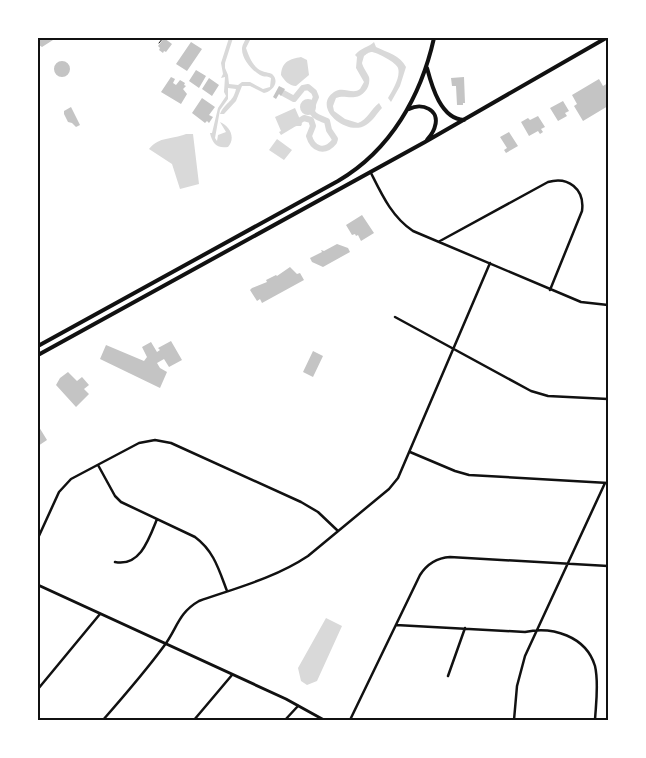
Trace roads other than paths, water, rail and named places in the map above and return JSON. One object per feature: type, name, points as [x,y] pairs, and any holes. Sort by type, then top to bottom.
[{"type":"main road","points":[[38,346],[341,178],[360,165],[375,152],[397,126],[407,110],[427,66],[434,38]]},
{"type":"main road","points":[[38,355],[465,120],[606,38]]},
{"type":"main road","points":[[427,66],[431,84],[442,105],[455,118],[465,120]]},
{"type":"main road","points":[[407,110],[416,106],[424,106],[432,111],[435,116],[435,128],[425,142]]},
{"type":"street","points":[[371,172],[392,212],[398,220],[413,231],[581,302],[608,305]]},
{"type":"street","points":[[439,242],[548,182],[554,180],[572,184],[582,198],[582,211],[550,290]]},
{"type":"street","points":[[103,720],[166,644],[179,619],[189,608],[199,601],[270,576],[295,565],[338,532],[394,484],[410,452],[452,348],[490,263]]},
{"type":"street","points":[[395,317],[540,395],[608,399]]},
{"type":"street","points":[[38,538],[55,500],[71,479],[138,443],[147,441],[163,441],[310,507],[338,532]]},
{"type":"street","points":[[410,452],[469,475],[607,483],[525,656],[517,686],[514,720]]},
{"type":"street","points":[[98,465],[115,496],[121,502],[202,542],[212,553],[227,591]]},
{"type":"street","points":[[114,562],[127,562],[138,555],[148,541],[157,520]]},
{"type":"street","points":[[350,720],[420,575],[424,569],[436,560],[450,556],[608,566]]},
{"type":"street","points":[[38,585],[298,706],[324,720]]},
{"type":"street","points":[[38,689],[100,614]]},
{"type":"street","points":[[396,625],[525,632],[538,629],[555,631],[571,638],[584,647],[595,666],[597,678],[595,720]]},
{"type":"street","points":[[448,676],[465,628]]},
{"type":"street","points":[[194,720],[232,675]]},
{"type":"street","points":[[285,720],[298,706]]},
{"type":"waterway","points":[[283,93],[294,99],[303,88],[308,87],[314,92],[316,97],[312,107],[313,113],[327,121],[329,130],[335,139],[334,142],[327,148],[316,147],[309,136],[313,126],[311,120],[304,118],[296,123]]}]
